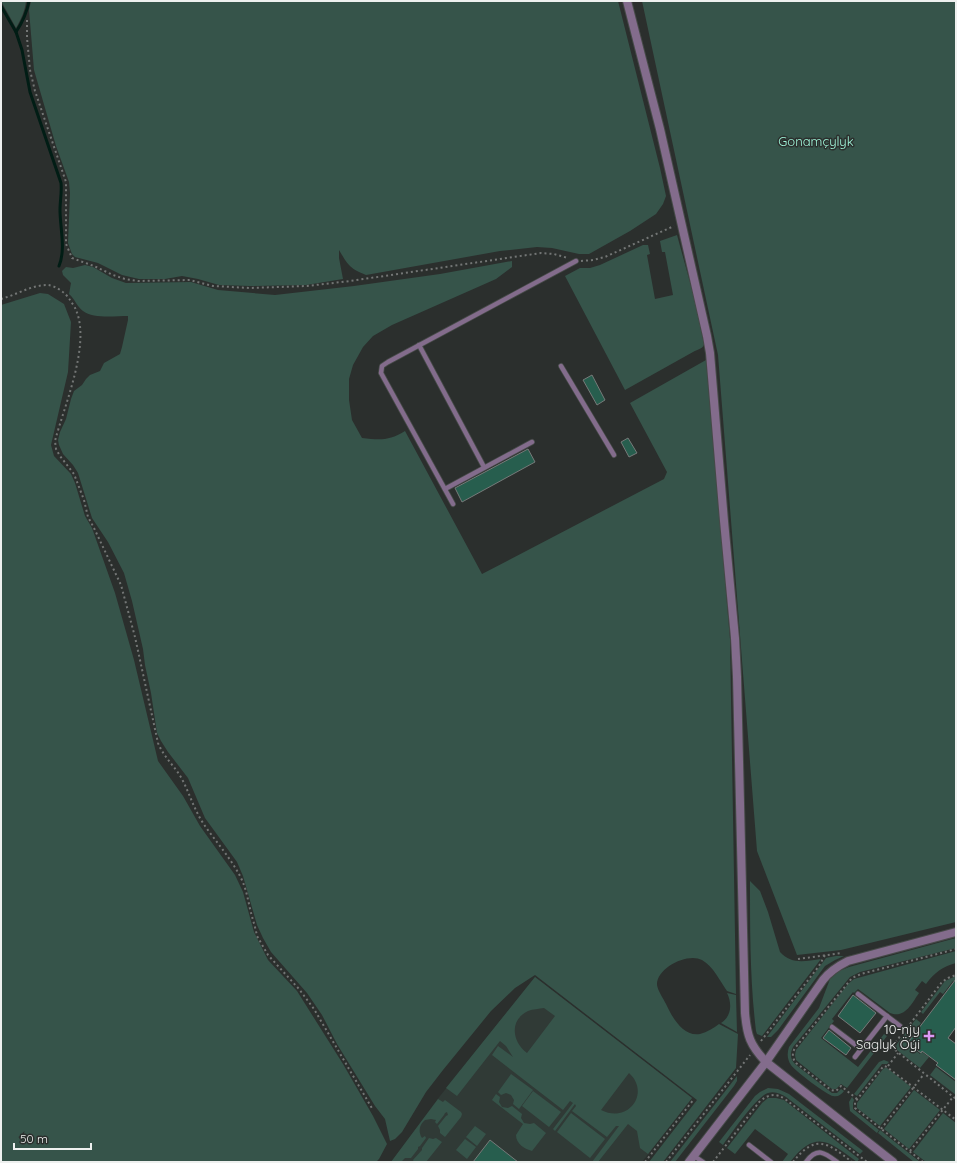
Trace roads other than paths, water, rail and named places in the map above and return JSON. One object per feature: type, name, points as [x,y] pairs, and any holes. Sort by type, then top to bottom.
[{"type":"street","points":[[627,1],[660,129],[710,353],[735,638],[746,1030],[756,1052],[766,1062],[893,1162]]},
{"type":"street","points":[[692,1159],[766,1062],[830,972],[848,961],[956,932]]},
{"type":"lane","points":[[453,504],[381,371],[382,366],[576,261]]},
{"type":"lane","points":[[419,345],[484,467]]},
{"type":"lane","points":[[561,366],[614,455]]},
{"type":"lane","points":[[445,488],[532,442]]},
{"type":"lane","points":[[858,994],[900,1026]]},
{"type":"lane","points":[[855,1057],[887,1016]]},
{"type":"lane","points":[[832,1027],[861,1049]]},
{"type":"lane","points":[[749,1144],[771,1162]]},
{"type":"lane","points":[[806,1162],[815,1153],[820,1152],[837,1162]]},
{"type":"lane","points":[[692,1159],[702,1162]]},
{"type":"waterway","points":[[16,32],[24,17],[29,1]]},
{"type":"waterway","points":[[1,6],[16,32],[22,50],[30,92],[61,183],[60,210],[62,253],[59,266]]},
{"type":"place","name":"10-njy Saglyk Öýi","points":[[929,1036]]},
{"type":"park label","name":"Gonamçylyk","points":[[816,141]]}]
